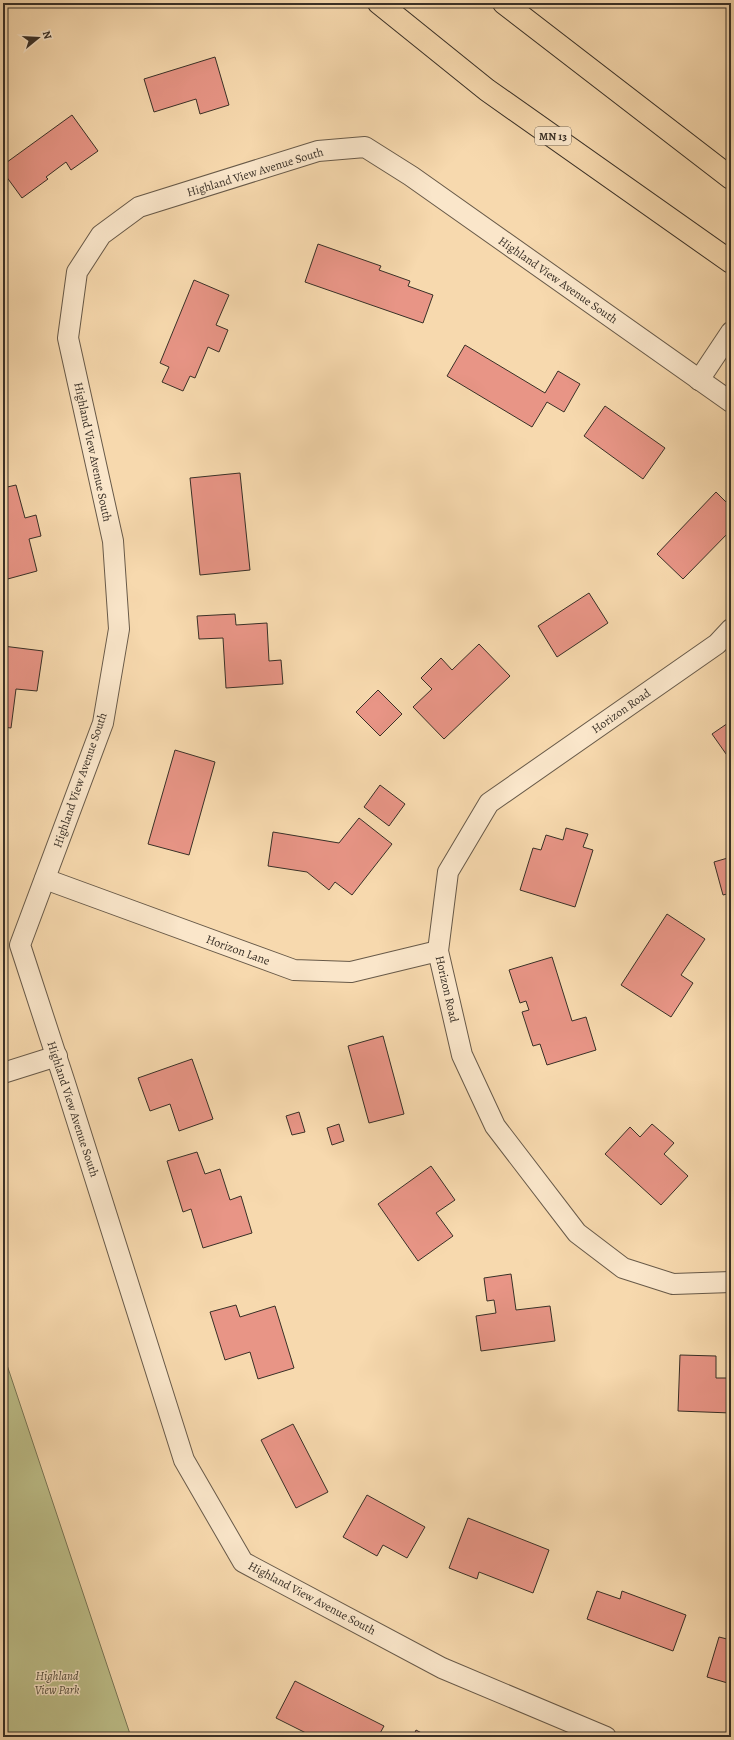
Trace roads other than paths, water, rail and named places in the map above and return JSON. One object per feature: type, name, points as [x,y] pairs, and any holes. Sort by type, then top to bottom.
[{"type":"highway","name":"MN 13","points":[[379,3],[487,90],[731,262]]},
{"type":"highway","points":[[504,3],[731,178]]},
{"type":"street","name":"Highland View Avenue South","points":[[606,1737],[442,1668],[243,1562],[184,1460],[20,945],[103,723],[119,629],[113,541],[68,338],[77,272],[102,235],[139,207],[318,150],[365,147],[411,176],[699,380]]},
{"type":"street","points":[[731,332],[699,380],[731,402]]},
{"type":"street","name":"Horizon Road","points":[[731,629],[717,644],[489,803],[448,872],[438,951],[462,1055],[495,1126],[577,1233],[623,1268],[673,1284],[731,1282]]},
{"type":"street","name":"Horizon Lane","points":[[45,879],[294,970],[351,972],[438,951]]},
{"type":"street","points":[[3,1073],[56,1056]]},
{"type":"park label","name":"Highland View Park","points":[[57,1683]]}]
